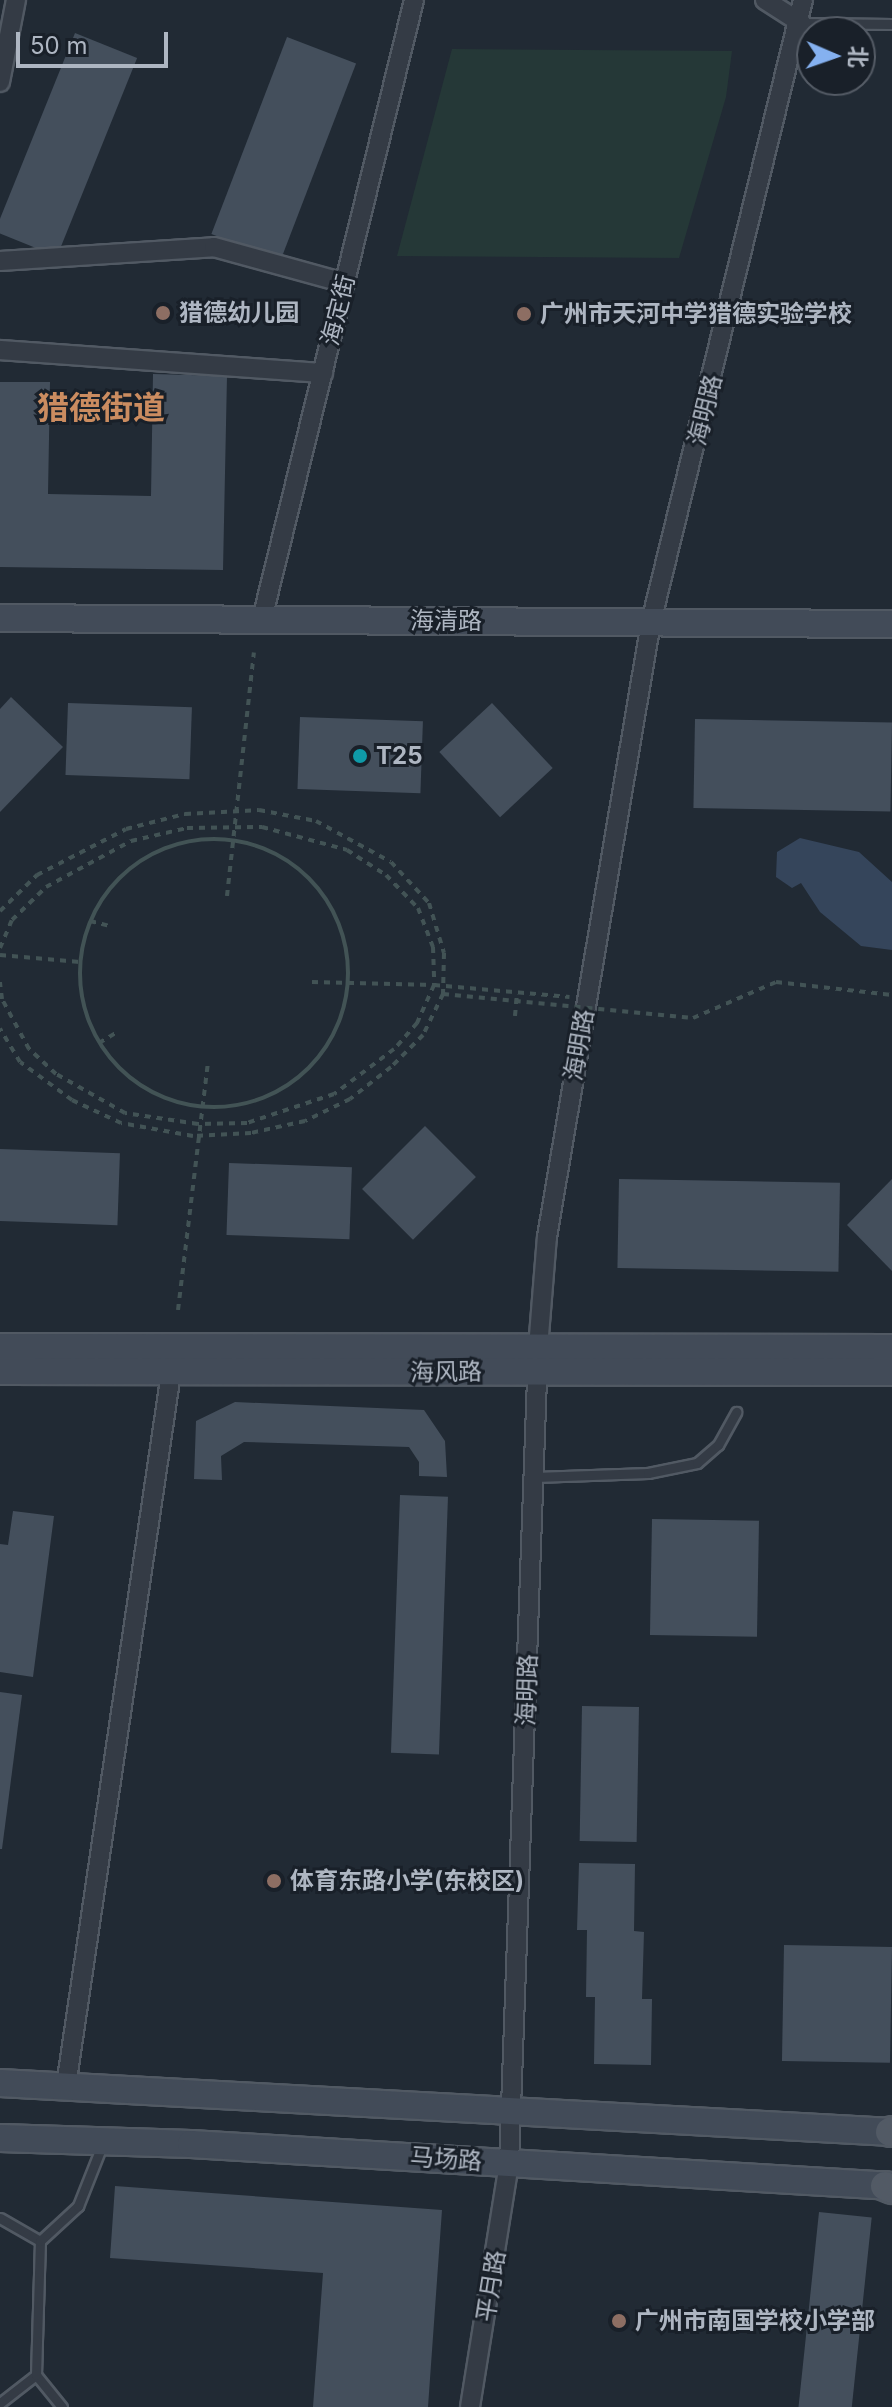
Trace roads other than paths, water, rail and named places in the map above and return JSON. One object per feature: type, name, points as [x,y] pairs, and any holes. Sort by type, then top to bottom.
[{"type":"street","points":[[0,82],[16,0]]},
{"type":"street","name":"海定街","points":[[262,619],[414,0]]},
{"type":"street","points":[[765,0],[796,20]]},
{"type":"street","name":"海明路","points":[[509,2164],[537,1359],[547,1237],[651,622],[796,43]]},
{"type":"street","points":[[0,261],[214,247],[345,283]]},
{"type":"street","points":[[0,350],[323,373]]},
{"type":"street","name":"海清路","points":[[0,618],[892,624]]},
{"type":"street","name":"海风路","points":[[0,1347],[173,1361]]},
{"type":"street","name":"海风路","points":[[0,1371],[173,1361],[537,1359],[892,1348]]},
{"type":"street","name":"海风路","points":[[537,1359],[892,1372]]},
{"type":"street","points":[[66,2086],[173,1361]]},
{"type":"street","points":[[0,2083],[891,2132]]},
{"type":"street","name":"马场路","points":[[0,2138],[890,2187]]},
{"type":"street","name":"平月路","points":[[470,2407],[509,2164]]},
{"type":"lane","points":[[535,1477],[648,1473],[697,1463],[718,1445],[736,1412]]},
{"type":"lane","points":[[62,2407],[36,2375],[40,2241],[78,2206],[104,2142]]},
{"type":"lane","points":[[0,2218],[40,2241]]},
{"type":"lane","points":[[0,2403],[36,2375]]},
{"type":"water","points":[[800,838],[859,852],[892,882],[892,950],[861,946],[820,912],[801,883],[792,888],[776,877],[777,852]]},
{"type":"place","name":"猎德幼儿园","points":[[163,313]]},
{"type":"place","name":"广州市天河中学猎德实验学校","points":[[524,314]]},
{"type":"place","name":"T25","points":[[360,756]]},
{"type":"place","name":"体育东路小学(东校区)","points":[[274,1881]]},
{"type":"place","name":"广州市南国学校小学部","points":[[619,2321]]},
{"type":"district","name":"猎德街道","points":[[101,408]]}]
